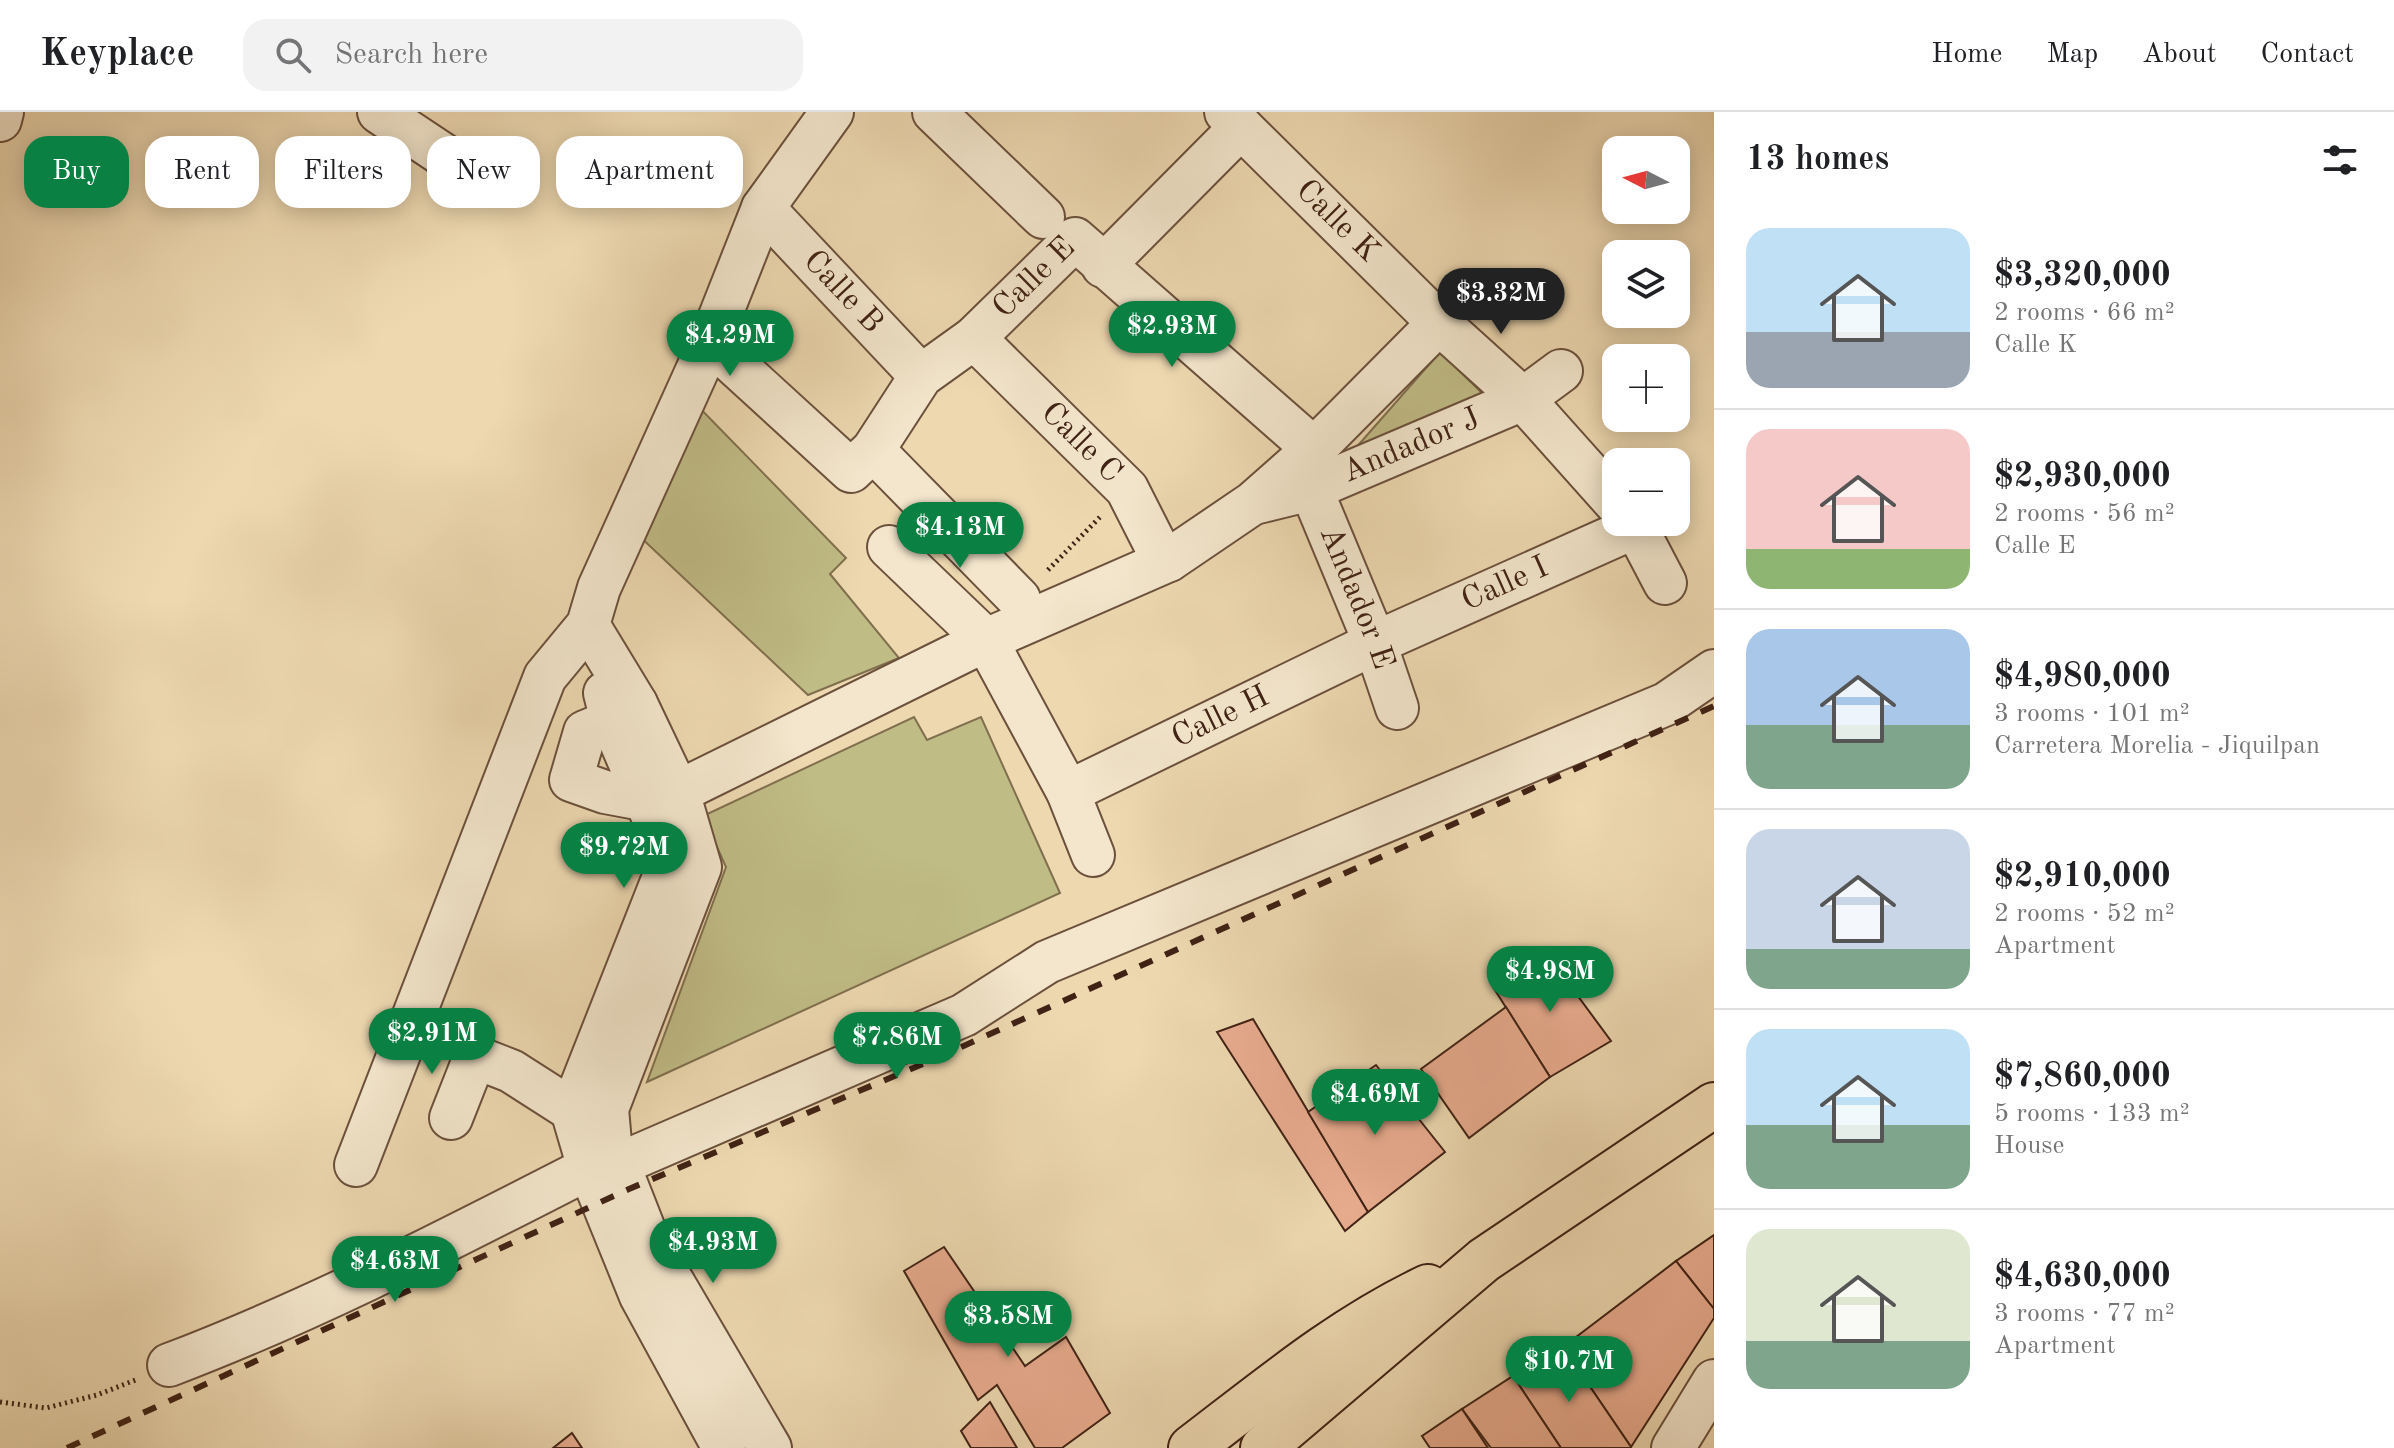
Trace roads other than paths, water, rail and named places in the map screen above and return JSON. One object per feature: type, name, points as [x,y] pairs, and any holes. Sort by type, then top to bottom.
[{"type":"main road","points":[[1263,1448],[1484,1260],[1714,1105]]},
{"type":"main road","points":[[1191,1448],[1327,1344],[1397,1301],[1484,1260]]},
{"type":"street","points":[[0,120],[2,112]]},
{"type":"street","points":[[379,112],[427,144]]},
{"type":"street","points":[[356,1165],[545,677],[588,625],[599,588],[710,342],[763,208],[832,112]]},
{"type":"street","points":[[934,112],[1074,240],[1234,119]]},
{"type":"street","name":"Calle K","points":[[1234,119],[1439,323],[1523,399],[1602,487]]},
{"type":"street","name":"Calle B","points":[[763,208],[921,376]]},
{"type":"street","name":"Calle E","points":[[921,376],[974,338],[1074,240],[1312,469]]},
{"type":"street","points":[[624,713],[585,732],[571,780],[605,792],[663,796],[986,640],[1169,560],[1253,503],[1312,469],[1439,323]]},
{"type":"street","name":"Calle C","points":[[974,338],[1127,489],[1159,552],[1169,560]]},
{"type":"street","points":[[710,342],[862,461],[1019,599]]},
{"type":"street","name":"Andador J","points":[[1312,469],[1523,399],[1561,371]]},
{"type":"street","points":[[862,461],[921,376]]},
{"type":"street","name":"Andador E","points":[[1312,469],[1397,708]]},
{"type":"street","name":"Calle I","points":[[1375,643],[1602,530]]},
{"type":"street","name":"Calle K","points":[[1639,536],[1665,583]]},
{"type":"street","points":[[889,547],[986,640],[1068,792],[1093,855]]},
{"type":"street","points":[[588,625],[663,796],[671,859],[590,1109],[603,1167],[641,1296],[724,1448]]},
{"type":"street","name":"Calle H","points":[[1068,792],[1375,643]]},
{"type":"street","points":[[169,1365],[350,1289],[603,1167],[964,1015],[1047,962],[1666,704],[1714,671]]},
{"type":"street","points":[[451,1118],[475,1057],[590,1109]]},
{"type":"street","points":[[603,1167],[770,1448]]},
{"type":"street","points":[[1673,1448],[1714,1381]]},
{"type":"railway","points":[[67,1448],[629,1189],[946,1054],[1714,706]]}]
